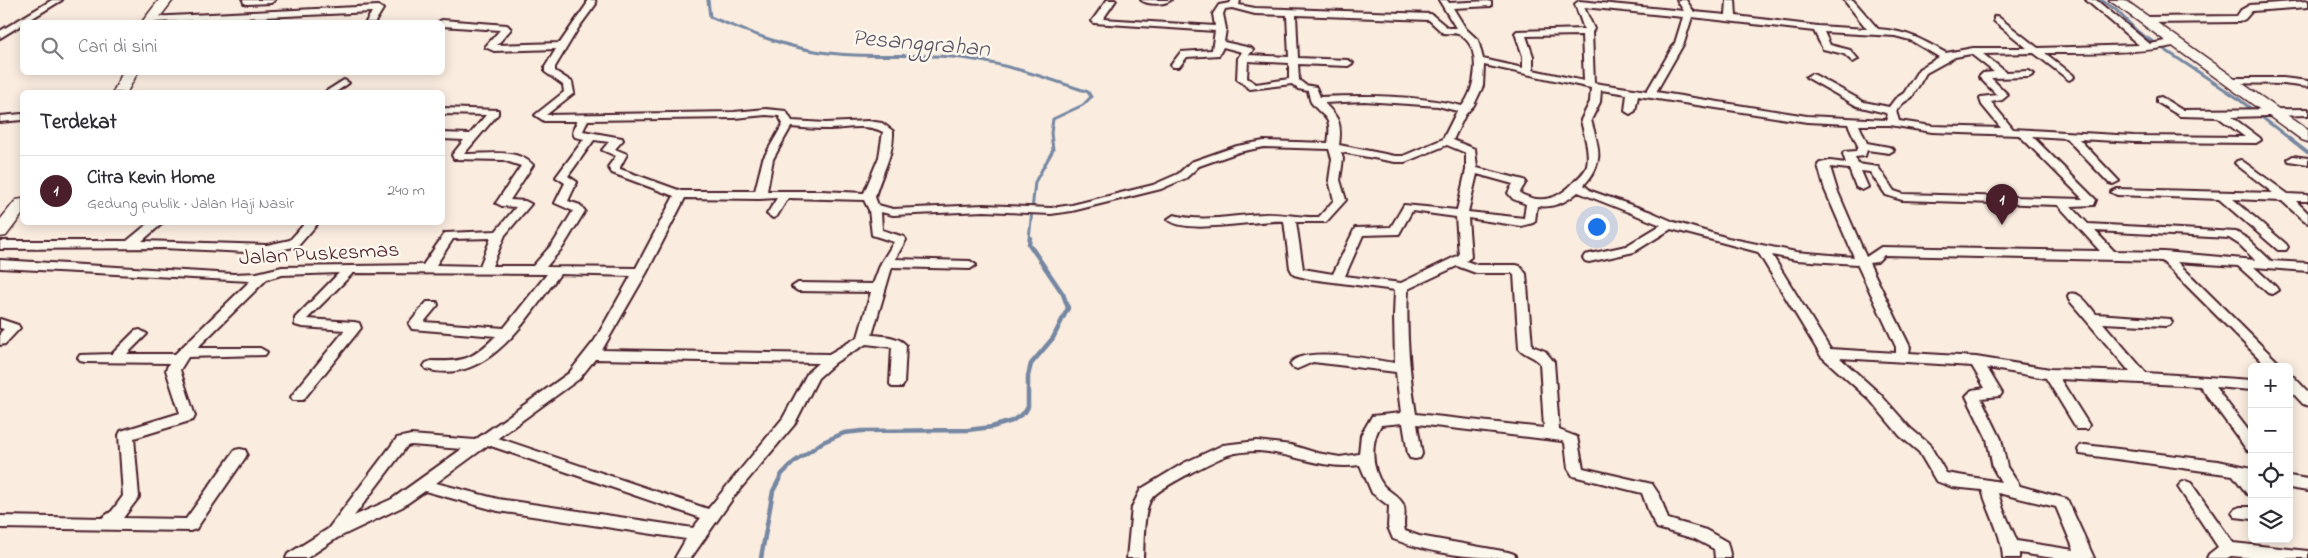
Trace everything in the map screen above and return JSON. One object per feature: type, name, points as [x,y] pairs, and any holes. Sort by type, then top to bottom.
[{"type":"main road","points":[[151,20],[166,0]]},
{"type":"main road","points":[[2116,0],[2231,81],[2270,114],[2308,137]]},
{"type":"main road","points":[[121,90],[130,75]]},
{"type":"main road","points":[[0,232],[12,211]]},
{"type":"street","points":[[25,20],[58,0]]},
{"type":"street","points":[[248,1],[271,0]]},
{"type":"street","points":[[591,0],[592,4],[575,26],[550,72],[564,80],[569,87],[569,93],[540,115],[551,118],[734,115],[779,112],[786,117],[788,124],[768,159],[764,183],[759,196]]},
{"type":"street","points":[[1112,0],[1097,21],[1220,29]]},
{"type":"street","points":[[1145,0],[1167,0]]},
{"type":"street","points":[[1650,94],[1682,41],[1689,22],[1690,14],[1681,0]]},
{"type":"street","points":[[1731,0],[1731,18]]},
{"type":"street","points":[[1848,0],[1876,32]]},
{"type":"street","points":[[2090,0],[2154,47]]},
{"type":"street","points":[[1176,65],[1184,54],[1215,54],[1220,44],[1219,10],[1222,7],[1235,3],[1255,11],[1431,17],[1446,31],[1462,31]]},
{"type":"street","points":[[584,117],[577,134],[590,138],[618,140],[608,150],[622,154],[614,167],[620,173],[681,194],[759,196],[847,195],[892,212],[984,208],[1051,211],[1072,208],[1157,187],[1182,176],[1195,164],[1237,149],[1264,144],[1333,147],[1402,160],[1447,141],[1463,109],[1469,104],[1478,86],[1479,61],[1474,40],[1462,31],[1445,3]]},
{"type":"street","points":[[1445,3],[1488,4]]},
{"type":"street","points":[[1472,170],[1519,181],[1514,193],[1515,196],[1532,201],[1557,201],[1589,174],[1592,164],[1592,148],[1586,120],[1595,102],[1587,32],[1589,29],[1580,4],[1731,18],[1815,29],[1904,34],[1946,57]]},
{"type":"street","points":[[2145,20],[2239,19],[2250,8],[2308,4]]},
{"type":"street","points":[[169,20],[378,9],[372,20]]},
{"type":"street","points":[[1291,11],[1295,26],[1292,61],[1294,81]]},
{"type":"street","points":[[1807,17],[1826,48],[1847,52],[1853,58]]},
{"type":"street","points":[[1998,18],[2069,77]]},
{"type":"street","points":[[0,35],[20,23]]},
{"type":"street","points":[[445,23],[504,27],[506,29],[490,47],[494,48],[563,46]]},
{"type":"street","points":[[1528,71],[1528,56],[1520,33],[1587,32]]},
{"type":"street","points":[[1891,111],[1908,95],[1918,74],[1946,57],[1973,51],[2154,47],[2177,42]]},
{"type":"street","points":[[1174,219],[1181,222],[1274,217],[1322,220],[1340,200],[1334,175],[1338,164],[1338,155],[1333,147],[1337,128],[1328,110],[1315,100],[1312,89],[1302,87],[1294,81],[1251,87],[1242,79],[1243,58],[1248,50],[1220,44]]},
{"type":"street","points":[[1973,51],[2002,74]]},
{"type":"street","points":[[1243,58],[1348,63]]},
{"type":"street","points":[[1479,61],[1593,85],[1807,119],[1893,123],[1932,129],[2134,139],[2256,140],[2221,114]]},
{"type":"street","points":[[2010,132],[1986,103],[1986,98],[2003,97],[1984,77],[1986,75],[2029,74]]},
{"type":"street","points":[[1810,77],[1854,101],[1891,111]]},
{"type":"street","points":[[2231,81],[2283,81],[2308,84]]},
{"type":"street","points":[[333,90],[344,83]]},
{"type":"street","points":[[1630,111],[1633,96],[1631,90]]},
{"type":"street","points":[[1315,100],[1364,98],[1438,103],[1463,109]]},
{"type":"street","points":[[2161,100],[2180,113],[2270,114],[2308,112]]},
{"type":"street","points":[[445,111],[494,112],[471,137],[457,155],[458,157],[495,157],[517,160],[527,165],[502,203],[525,204],[499,234],[486,264]]},
{"type":"street","points":[[1891,111],[1895,120],[1893,123]]},
{"type":"street","points":[[0,118],[20,117]]},
{"type":"street","points":[[1852,122],[1863,146],[1862,154],[1848,154],[1862,187]]},
{"type":"street","points":[[788,124],[826,126],[868,124],[888,131],[889,144],[881,169],[873,181],[872,203],[876,232],[900,241],[887,262],[864,339]]},
{"type":"street","points":[[1902,356],[1903,347],[1831,190],[1824,165],[1875,169],[1890,193],[1902,197],[2091,202],[2022,132]]},
{"type":"street","points":[[2069,135],[2115,187],[2308,198]]},
{"type":"street","points":[[445,136],[471,137]]},
{"type":"street","points":[[536,271],[559,244],[578,211],[576,207],[561,204],[571,182],[562,177],[590,138]]},
{"type":"street","points":[[1289,218],[1298,272],[1402,287],[1457,262],[1465,257],[1462,214],[1467,184],[1472,170],[1471,152],[1447,141]]},
{"type":"street","points":[[1863,146],[1889,150]]},
{"type":"street","points":[[2293,158],[2308,161]]},
{"type":"street","points":[[2241,163],[2285,196],[2308,219]]},
{"type":"street","points":[[1577,186],[1587,192],[1647,214],[1670,225],[1726,242],[1796,256],[1862,261],[1873,259],[1881,251],[1894,250],[2164,256],[2243,264],[2308,267]]},
{"type":"street","points":[[294,558],[331,534],[397,503],[574,376],[592,354],[641,272],[681,194]]},
{"type":"street","points":[[2220,194],[2282,247]]},
{"type":"street","points":[[773,214],[784,195]]},
{"type":"street","points":[[1338,277],[1359,231],[1395,232],[1398,230],[1408,208],[1513,222],[1529,221],[1532,201]]},
{"type":"street","points":[[2061,202],[2112,255]]},
{"type":"street","points":[[130,244],[154,225]]},
{"type":"street","points":[[0,245],[130,244],[252,249],[281,248],[294,244],[310,225]]},
{"type":"street","points":[[1589,258],[1630,249],[1670,225]]},
{"type":"street","points":[[2086,227],[2232,235],[2244,242],[2268,265]]},
{"type":"street","points":[[428,268],[449,236],[499,234]]},
{"type":"street","points":[[1762,249],[1826,353],[1875,397],[1905,432],[1924,448],[1940,477],[1952,481],[2014,490],[2062,503],[2085,558]]},
{"type":"street","points":[[2164,256],[2272,363]]},
{"type":"street","points":[[887,262],[970,265]]},
{"type":"street","points":[[1457,262],[1476,269],[1516,269],[1520,274],[1526,348],[1540,354],[1547,362],[1552,434]]},
{"type":"street","name":"Jalan Puskesmas","points":[[0,264],[234,278],[256,278],[282,271],[350,269],[428,268],[556,272],[641,272]]},
{"type":"street","points":[[2243,264],[2272,290]]},
{"type":"street","points":[[298,397],[354,328],[354,326],[341,324],[300,322],[301,318],[350,269]]},
{"type":"street","points":[[431,366],[452,367],[467,364],[481,357],[507,333],[556,272]]},
{"type":"street","points":[[104,524],[117,515],[131,497],[126,434],[188,416],[173,370],[180,356],[264,275]]},
{"type":"street","points":[[798,287],[878,288]]},
{"type":"street","points":[[1402,287],[1400,316],[1402,368],[1414,454]]},
{"type":"street","points":[[2074,297],[2142,377]]},
{"type":"street","points":[[432,306],[416,324],[417,326],[507,333]]},
{"type":"street","points":[[2093,318],[2165,322]]},
{"type":"street","points":[[0,341],[14,328],[2,321]]},
{"type":"street","points":[[115,358],[140,334]]},
{"type":"street","points":[[683,558],[697,535],[789,421],[813,375],[831,359],[864,339],[890,340],[899,345],[897,384]]},
{"type":"street","points":[[85,358],[260,352]]},
{"type":"street","points":[[1826,353],[1902,356],[1976,362],[2050,374],[2142,377],[2248,385]]},
{"type":"street","points":[[592,354],[831,359]]},
{"type":"street","points":[[1296,364],[1302,360],[1313,358],[1402,368]]},
{"type":"street","points":[[1976,362],[1995,393],[1977,393],[1973,396],[1994,439],[2000,468],[2014,490]]},
{"type":"street","points":[[2050,374],[2082,425]]},
{"type":"street","points":[[2205,383],[2248,441]]},
{"type":"street","points":[[2296,386],[2308,401]]},
{"type":"street","points":[[1508,558],[1418,542],[1399,535],[1395,526],[1396,504],[1376,487],[1366,459],[1365,441],[1370,427],[1377,420],[1409,418],[1566,437],[1572,441],[1575,468],[1578,472],[1647,488],[1651,492],[1658,517],[1663,524],[1700,534],[1721,546],[1723,558]]},
{"type":"street","points":[[331,534],[402,442],[411,440],[481,442],[712,516]]},
{"type":"street","points":[[1135,558],[1140,506],[1146,493],[1190,467],[1228,449],[1257,446],[1291,450],[1316,458],[1340,462],[1366,459]]},
{"type":"street","points":[[2085,450],[2218,466],[2245,472]]},
{"type":"street","points":[[0,522],[190,525],[240,454]]},
{"type":"street","points":[[2293,483],[2308,485]]},
{"type":"street","points":[[424,485],[498,505],[697,535]]},
{"type":"street","points":[[1988,485],[2011,552],[2051,551],[2085,558]]},
{"type":"street","points":[[2186,487],[2222,553],[2308,558]]},
{"type":"waterway","name":"Pesanggrahan","points":[[708,0],[710,17],[788,45],[815,51],[849,55],[935,56],[970,59],[1021,70],[1088,92],[1091,97],[1083,105],[1053,119],[1051,133],[1053,150],[1035,182],[1029,239]]},
{"type":"waterway","points":[[2101,0],[2115,9],[2138,32],[2236,97],[2308,153]]},
{"type":"waterway","name":"Pesanggrahan","points":[[761,558],[773,491],[782,474],[794,462],[823,442],[844,433],[862,431],[968,430],[992,427],[1012,421],[1025,412],[1028,407],[1028,376],[1031,364],[1053,338],[1068,308],[1063,294],[1029,244],[1030,238]]},
{"type":"place","name":"Citra Kevin Home","points":[[2002,225]]}]
